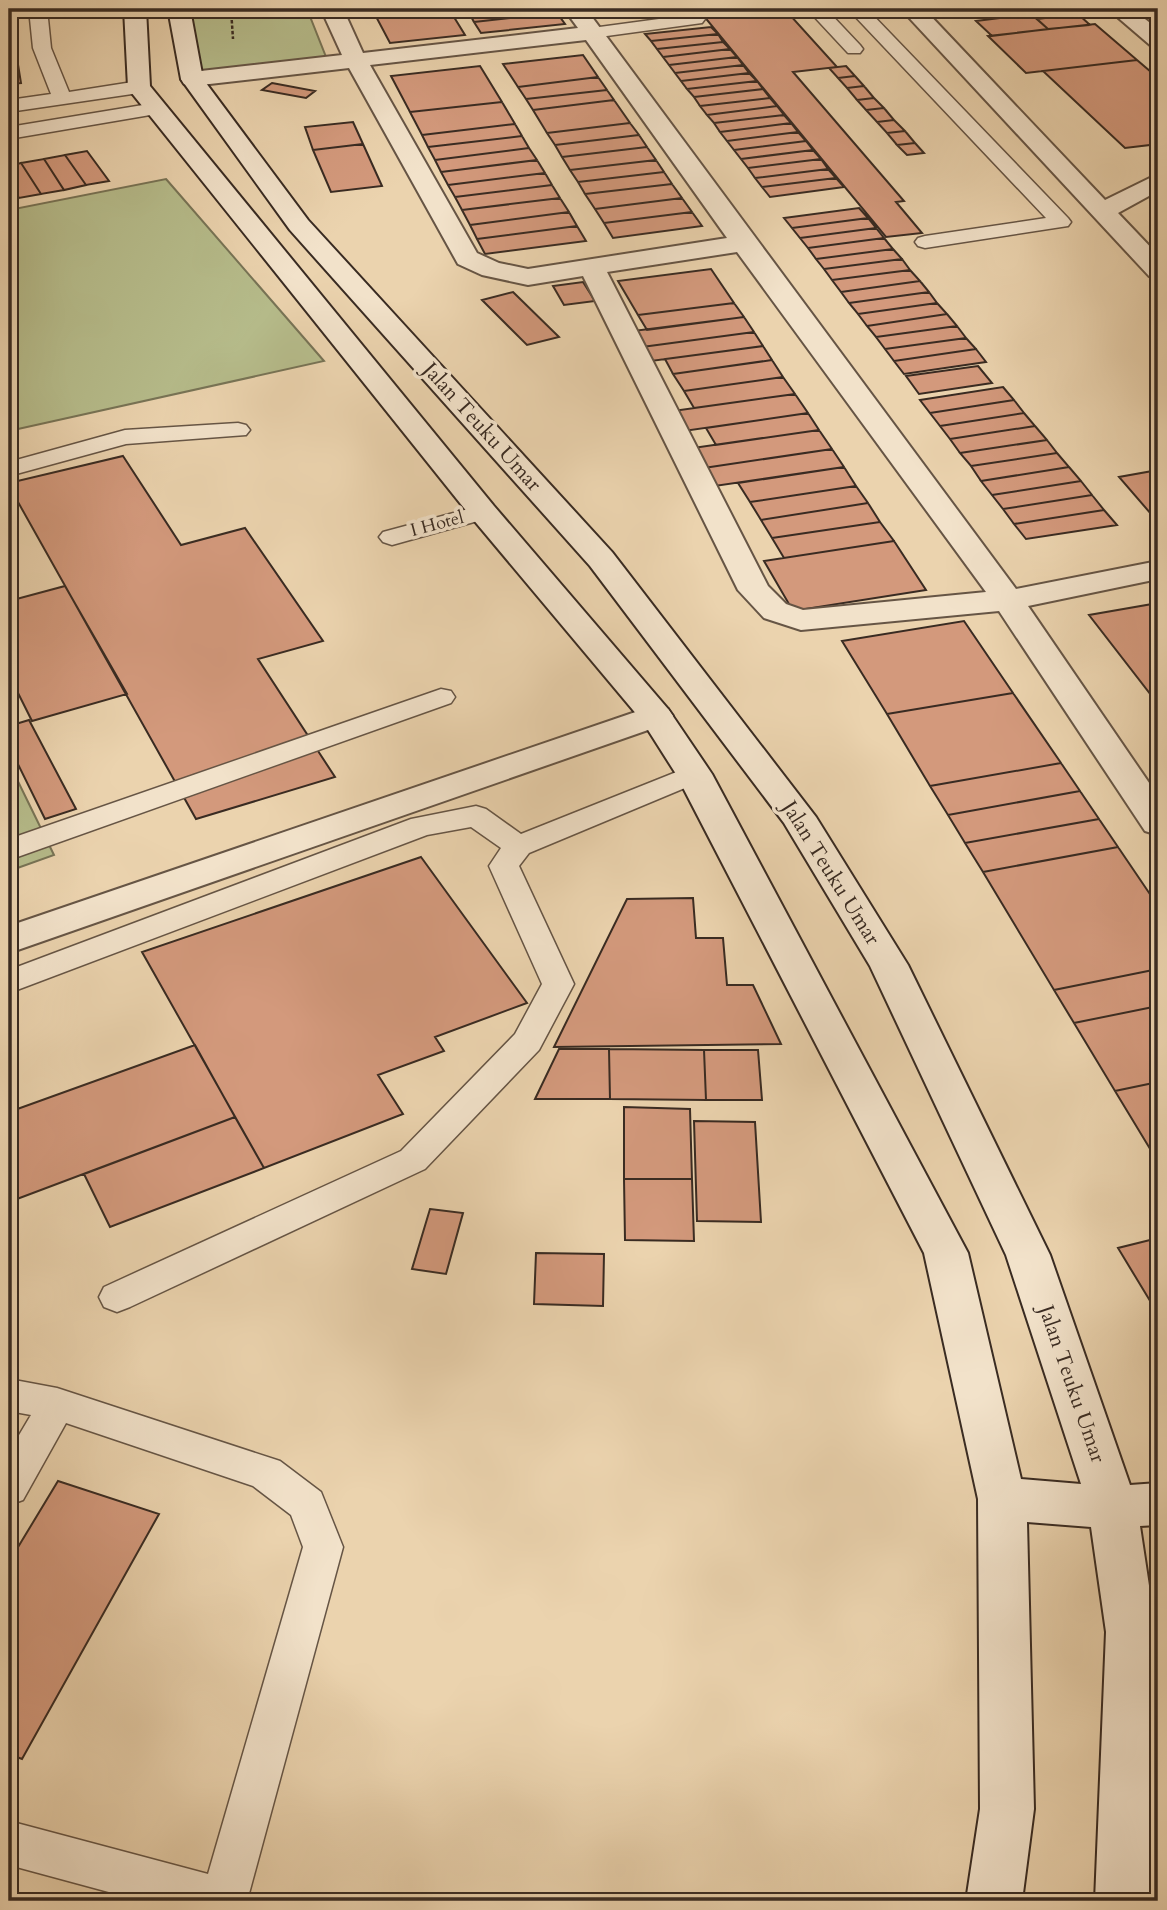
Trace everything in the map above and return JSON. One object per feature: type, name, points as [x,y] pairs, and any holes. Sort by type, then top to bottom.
[{"type":"street","points":[[135,9],[147,98],[482,512],[656,716],[694,774],[946,1253],[1002,1499],[1007,1809],[994,1901]]},
{"type":"street","name":"Jalan Teuku Umar","points":[[179,9],[192,79],[299,225],[601,559],[798,817],[889,965],[1028,1255],[1136,1506],[1123,1901]]},
{"type":"street","points":[[332,9],[355,59],[467,258],[491,269],[528,277],[744,243]]},
{"type":"street","points":[[575,9],[1008,600],[1158,823]]},
{"type":"street","points":[[912,9],[1158,270]]},
{"type":"street","points":[[1119,9],[1158,40]]},
{"type":"street","points":[[192,79],[592,33]]},
{"type":"street","points":[[1103,211],[1158,181]]},
{"type":"street","points":[[591,267],[754,590],[775,611],[801,620],[1008,600],[1158,570]]},
{"type":"street","points":[[9,940],[656,716]]},
{"type":"street","points":[[1002,1499],[1136,1506]]},
{"type":"lane","points":[[38,9],[42,48],[61,124]]},
{"type":"lane","points":[[782,9],[789,9]]},
{"type":"lane","points":[[816,9],[854,49]]},
{"type":"lane","points":[[857,9],[1061,222],[925,242]]},
{"type":"lane","points":[[592,33],[696,19]]},
{"type":"lane","points":[[9,106],[53,99],[147,98]]},
{"type":"lane","points":[[9,133],[61,124],[147,98]]},
{"type":"lane","points":[[9,468],[125,437],[239,429]]},
{"type":"lane","name":"I Hotel","points":[[392,537],[482,512]]},
{"type":"lane","points":[[9,850],[441,697]]},
{"type":"lane","points":[[117,1297],[413,1160],[527,1042],[558,984],[505,866],[518,846],[694,774]]},
{"type":"lane","points":[[9,982],[421,826],[475,816],[518,846]]},
{"type":"lane","points":[[9,1395],[57,1404],[266,1472],[307,1504],[323,1547],[224,1901],[9,1843]]},
{"type":"lane","points":[[9,1488],[57,1404]]},
{"type":"green space","points":[[190,9],[307,9],[328,62],[192,79]]},
{"type":"green space","points":[[166,179],[324,361],[9,431],[9,210]]},
{"type":"green space","points":[[9,763],[54,855],[9,871]]},
{"type":"building","points":[[9,9],[21,83],[9,84]]},
{"type":"building","points":[[372,9],[449,9],[465,35],[390,43]]},
{"type":"building","points":[[507,9],[554,9],[557,13],[474,22],[469,13]]},
{"type":"building","points":[[698,9],[778,9],[784,16],[790,15],[837,67],[793,72],[904,201],[896,202],[922,233],[886,237]]},
{"type":"building","points":[[625,11],[696,11],[631,18]]},
{"type":"building","points":[[557,13],[565,24],[481,33],[474,22]]},
{"type":"building","points":[[1031,14],[1048,29],[992,36],[976,21]]},
{"type":"building","points":[[1078,14],[1090,25],[1048,29],[1037,19]]},
{"type":"building","points":[[1095,24],[1137,60],[1026,73],[988,36]]},
{"type":"building","points":[[711,27],[718,34],[651,41],[645,34]]},
{"type":"building","points":[[718,34],[723,42],[657,49],[651,41]]},
{"type":"building","points":[[723,42],[730,49],[663,57],[657,49]]},
{"type":"building","points":[[730,49],[737,57],[669,65],[663,57]]},
{"type":"building","points":[[583,55],[598,77],[518,87],[503,64]]},
{"type":"building","points":[[737,57],[743,65],[675,73],[669,65]]},
{"type":"building","points":[[1137,60],[1158,78],[1158,144],[1125,148],[1043,71]]},
{"type":"building","points":[[743,65],[749,73],[681,81],[675,73]]},
{"type":"building","points":[[480,66],[502,102],[410,112],[391,76]]},
{"type":"building","points":[[846,66],[855,76],[838,78],[829,68]]},
{"type":"building","points":[[749,73],[757,81],[687,89],[681,81]]},
{"type":"building","points":[[855,76],[864,86],[847,88],[838,78]]},
{"type":"building","points":[[598,77],[607,90],[526,99],[518,87]]},
{"type":"building","points":[[757,81],[763,89],[694,97],[687,89]]},
{"type":"building","points":[[272,83],[315,91],[306,98],[262,90]]},
{"type":"building","points":[[864,86],[874,98],[857,100],[847,88]]},
{"type":"building","points":[[763,89],[770,98],[700,106],[694,97]]},
{"type":"building","points":[[607,90],[614,100],[533,110],[526,99]]},
{"type":"building","points":[[770,98],[777,106],[707,115],[700,106]]},
{"type":"building","points":[[874,98],[884,108],[866,110],[857,100]]},
{"type":"building","points":[[614,100],[630,123],[547,133],[533,110]]},
{"type":"building","points":[[502,102],[515,124],[422,135],[410,112]]},
{"type":"building","points":[[777,106],[784,115],[714,123],[707,115]]},
{"type":"building","points":[[884,108],[894,120],[877,122],[866,110]]},
{"type":"building","points":[[784,115],[791,123],[720,132],[714,123]]},
{"type":"building","points":[[894,120],[905,131],[887,133],[877,122]]},
{"type":"building","points":[[353,122],[363,144],[313,150],[305,127]]},
{"type":"building","points":[[630,123],[639,135],[555,145],[547,133]]},
{"type":"building","points":[[791,123],[798,132],[727,141],[720,132]]},
{"type":"building","points":[[515,124],[522,136],[428,147],[422,135]]},
{"type":"building","points":[[905,131],[915,143],[897,145],[887,133]]},
{"type":"building","points":[[798,132],[806,141],[734,150],[727,141]]},
{"type":"building","points":[[639,135],[647,147],[562,157],[555,145]]},
{"type":"building","points":[[522,136],[529,148],[435,160],[428,147]]},
{"type":"building","points":[[806,141],[813,150],[741,159],[734,150]]},
{"type":"building","points":[[915,143],[924,153],[907,155],[897,145]]},
{"type":"building","points":[[363,144],[382,186],[331,192],[313,150]]},
{"type":"building","points":[[647,147],[656,160],[570,170],[562,157]]},
{"type":"building","points":[[529,148],[537,160],[441,172],[435,160]]},
{"type":"building","points":[[813,150],[821,159],[748,168],[741,159]]},
{"type":"building","points":[[87,151],[109,181],[86,185],[65,155]]},
{"type":"building","points":[[65,155],[86,185],[64,190],[44,159]]},
{"type":"building","points":[[44,159],[64,190],[41,194],[21,163]]},
{"type":"building","points":[[821,159],[828,169],[755,178],[748,168]]},
{"type":"building","points":[[537,160],[545,173],[448,185],[441,172]]},
{"type":"building","points":[[656,160],[664,172],[578,182],[570,170]]},
{"type":"building","points":[[21,163],[41,194],[19,198],[9,182],[9,166]]},
{"type":"building","points":[[828,169],[836,178],[762,187],[755,178]]},
{"type":"building","points":[[664,172],[672,184],[585,194],[578,182]]},
{"type":"building","points":[[545,173],[552,185],[455,197],[448,185]]},
{"type":"building","points":[[836,178],[844,187],[770,197],[762,187]]},
{"type":"building","points":[[672,184],[682,198],[595,209],[585,194]]},
{"type":"building","points":[[552,185],[560,198],[462,210],[455,197]]},
{"type":"building","points":[[560,198],[569,212],[470,225],[462,210]]},
{"type":"building","points":[[682,198],[692,212],[604,223],[595,209]]},
{"type":"building","points":[[859,208],[868,218],[792,228],[784,218]]},
{"type":"building","points":[[569,212],[577,226],[477,239],[470,225]]},
{"type":"building","points":[[692,212],[702,226],[613,238],[604,223]]},
{"type":"building","points":[[868,218],[876,228],[800,238],[792,228]]},
{"type":"building","points":[[577,226],[586,241],[485,254],[477,239]]},
{"type":"building","points":[[876,228],[884,238],[808,248],[800,238]]},
{"type":"building","points":[[884,238],[893,249],[816,259],[808,248]]},
{"type":"building","points":[[893,249],[902,259],[824,269],[816,259]]},
{"type":"building","points":[[902,259],[910,270],[832,280],[824,269]]},
{"type":"building","points":[[711,269],[734,303],[638,315],[618,281]]},
{"type":"building","points":[[910,270],[920,281],[841,292],[832,280]]},
{"type":"building","points":[[920,281],[929,292],[849,303],[841,292]]},
{"type":"building","points":[[583,282],[595,301],[564,305],[553,286]]},
{"type":"building","points":[[513,292],[559,337],[527,345],[482,300]]},
{"type":"building","points":[[929,292],[937,303],[858,314],[849,303]]},
{"type":"building","points":[[734,303],[744,317],[647,330],[638,315]]},
{"type":"building","points":[[937,303],[947,314],[867,326],[858,314]]},
{"type":"building","points":[[947,314],[957,326],[876,337],[867,326]]},
{"type":"building","points":[[744,317],[754,332],[642,347],[633,331]]},
{"type":"building","points":[[957,326],[966,338],[885,349],[876,337]]},
{"type":"building","points":[[754,332],[763,346],[651,361],[642,347]]},
{"type":"building","points":[[966,338],[976,349],[894,361],[885,349]]},
{"type":"building","points":[[763,346],[772,360],[673,374],[665,359]]},
{"type":"building","points":[[976,349],[986,362],[904,374],[894,361]]},
{"type":"building","points":[[772,360],[783,377],[684,391],[673,374]]},
{"type":"building","points":[[978,366],[992,383],[919,394],[906,376]]},
{"type":"building","points":[[783,377],[795,394],[694,408],[684,391]]},
{"type":"building","points":[[1003,387],[1014,400],[930,413],[920,400]]},
{"type":"building","points":[[795,394],[808,413],[684,431],[673,411]]},
{"type":"building","points":[[1014,400],[1024,413],[940,426],[930,413]]},
{"type":"building","points":[[808,413],[819,430],[716,445],[706,428]]},
{"type":"building","points":[[1024,413],[1035,426],[950,439],[940,426]]},
{"type":"building","points":[[1035,426],[1047,440],[960,453],[950,439]]},
{"type":"building","points":[[819,430],[832,449],[697,469],[686,449]]},
{"type":"building","points":[[1047,440],[1057,453],[971,466],[960,453]]},
{"type":"building","points":[[832,449],[844,467],[708,487],[697,469]]},
{"type":"building","points":[[1057,453],[1069,467],[981,481],[971,466]]},
{"type":"building","points":[[123,456],[181,545],[245,528],[323,641],[258,659],[335,777],[196,819],[9,486],[9,483]]},
{"type":"building","points":[[844,467],[856,486],[750,502],[738,483]]},
{"type":"building","points":[[1069,467],[1081,481],[992,495],[981,481]]},
{"type":"building","points":[[1158,470],[1158,522],[1119,477]]},
{"type":"building","points":[[1081,481],[1092,495],[1003,509],[992,495]]},
{"type":"building","points":[[856,486],[868,503],[761,520],[750,502]]},
{"type":"building","points":[[1092,495],[1104,510],[1014,524],[1003,509]]},
{"type":"building","points":[[868,503],[880,522],[772,538],[761,520]]},
{"type":"building","points":[[1104,510],[1117,525],[1026,539],[1014,524]]},
{"type":"building","points":[[880,522],[894,541],[784,558],[772,538]]},
{"type":"building","points":[[894,541],[926,590],[793,611],[764,561]]},
{"type":"building","points":[[65,586],[127,694],[32,721],[9,675],[9,601]]},
{"type":"building","points":[[1158,603],[1158,704],[1089,615]]},
{"type":"building","points":[[964,621],[1013,693],[887,714],[842,641]]},
{"type":"building","points":[[1013,693],[1061,763],[930,786],[887,714]]},
{"type":"building","points":[[29,720],[76,809],[45,819],[9,746],[9,726]]},
{"type":"building","points":[[1061,763],[1080,791],[948,815],[930,786]]},
{"type":"building","points":[[1080,791],[1099,819],[965,843],[948,815]]},
{"type":"building","points":[[1099,819],[1118,847],[983,872],[965,843]]},
{"type":"building","points":[[1118,847],[1158,906],[1158,969],[1054,990],[983,872]]},
{"type":"building","points":[[421,857],[527,1003],[435,1037],[444,1051],[378,1075],[403,1114],[264,1168],[142,952]]},
{"type":"building","points":[[693,898],[696,938],[723,938],[727,985],[753,985],[781,1044],[554,1047],[627,899]]},
{"type":"building","points":[[1158,969],[1158,1006],[1074,1023],[1054,990]]},
{"type":"building","points":[[1158,1006],[1158,1082],[1115,1091],[1074,1023]]},
{"type":"building","points":[[195,1045],[235,1117],[9,1202],[9,1112]]},
{"type":"building","points":[[559,1049],[609,1049],[610,1099],[535,1099]]},
{"type":"building","points":[[609,1049],[704,1050],[706,1100],[610,1099]]},
{"type":"building","points":[[704,1050],[758,1050],[762,1100],[706,1100]]},
{"type":"building","points":[[1158,1082],[1158,1162],[1115,1091]]},
{"type":"building","points":[[624,1107],[690,1109],[692,1179],[624,1179]]},
{"type":"building","points":[[235,1117],[264,1168],[110,1227],[84,1174]]},
{"type":"building","points":[[694,1121],[755,1122],[761,1222],[697,1221]]},
{"type":"building","points":[[624,1179],[692,1179],[694,1241],[625,1240]]},
{"type":"building","points":[[430,1209],[463,1213],[446,1274],[412,1269]]},
{"type":"building","points":[[1158,1238],[1158,1314],[1118,1248]]},
{"type":"building","points":[[536,1253],[604,1254],[603,1306],[534,1304]]},
{"type":"building","points":[[58,1481],[159,1514],[22,1759],[9,1754],[9,1562]]}]
